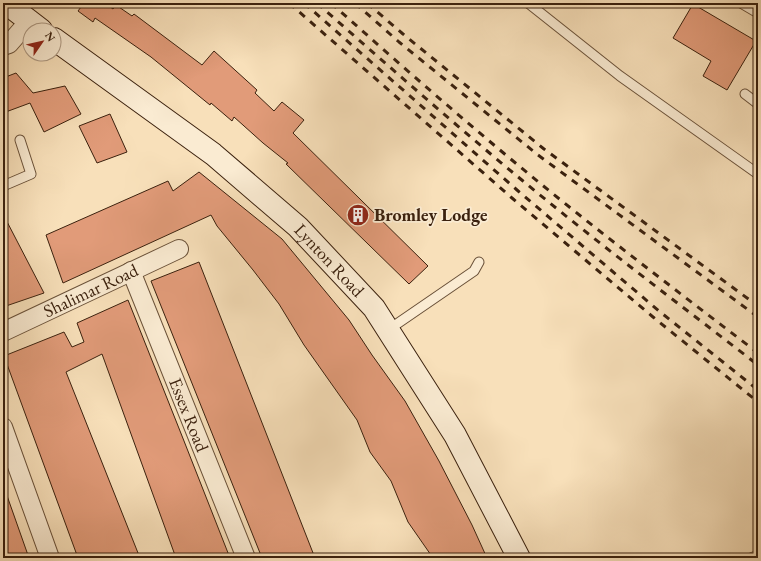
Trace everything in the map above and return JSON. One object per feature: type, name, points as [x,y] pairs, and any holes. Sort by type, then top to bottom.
[{"type":"street","points":[[6,3],[31,22]]},
{"type":"street","points":[[3,46],[9,44],[22,34]]},
{"type":"street","name":"Lynton Road","points":[[62,45],[213,154],[298,227],[374,308],[455,435],[519,558]]},
{"type":"street","name":"Shalimar Road","points":[[3,332],[131,271],[179,250]]},
{"type":"street","name":"Essex Road","points":[[131,271],[246,558]]},
{"type":"street","points":[[3,427],[50,558]]},
{"type":"lane","points":[[528,3],[620,76],[758,174]]},
{"type":"lane","points":[[741,3],[758,13]]},
{"type":"lane","points":[[745,94],[758,104]]},
{"type":"lane","points":[[3,186],[31,174],[20,140]]},
{"type":"lane","points":[[388,330],[474,270],[479,262]]},
{"type":"lane","points":[[751,558],[758,555]]},
{"type":"building","points":[[84,3],[105,3],[113,9],[116,5],[132,16],[134,14],[202,65],[214,51],[257,90],[255,93],[274,111],[282,102],[304,120],[293,133],[428,266],[409,284],[286,164],[288,163],[234,117],[232,121],[151,57],[95,18],[93,22],[78,11]]},
{"type":"building","points":[[693,4],[756,41],[727,90],[703,76],[711,61],[673,38]]},
{"type":"building","points":[[16,73],[33,93],[65,86],[81,114],[44,132],[30,103],[3,113],[3,78]]},
{"type":"building","points":[[110,114],[127,152],[97,163],[79,126]]},
{"type":"building","points":[[199,172],[282,239],[349,320],[405,401],[439,461],[487,558],[433,558],[408,522],[391,481],[370,452],[357,420],[304,345],[279,304],[217,226],[211,215],[63,283],[46,235],[168,181],[173,191]]},
{"type":"building","points":[[3,214],[44,293],[3,307]]},
{"type":"building","points":[[199,262],[315,558],[262,558],[151,281]]},
{"type":"building","points":[[128,300],[230,558],[176,558],[102,354],[66,372],[140,558],[78,558],[4,356],[64,332],[72,347],[84,342],[77,323]]},
{"type":"building","points":[[5,490],[29,558],[3,558],[3,491]]},
{"type":"railway","points":[[289,3],[512,198],[653,317],[758,402]]},
{"type":"railway","points":[[304,3],[517,190],[659,311],[758,390]]},
{"type":"railway","points":[[317,3],[523,181],[610,251],[758,365]]},
{"type":"railway","points":[[331,3],[479,133],[558,198],[614,243],[758,353]]},
{"type":"railway","points":[[355,3],[399,42],[538,155],[758,317]]},
{"type":"railway","points":[[367,3],[544,149],[758,306]]},
{"type":"place","name":"Bromley Lodge","points":[[358,215]]}]
